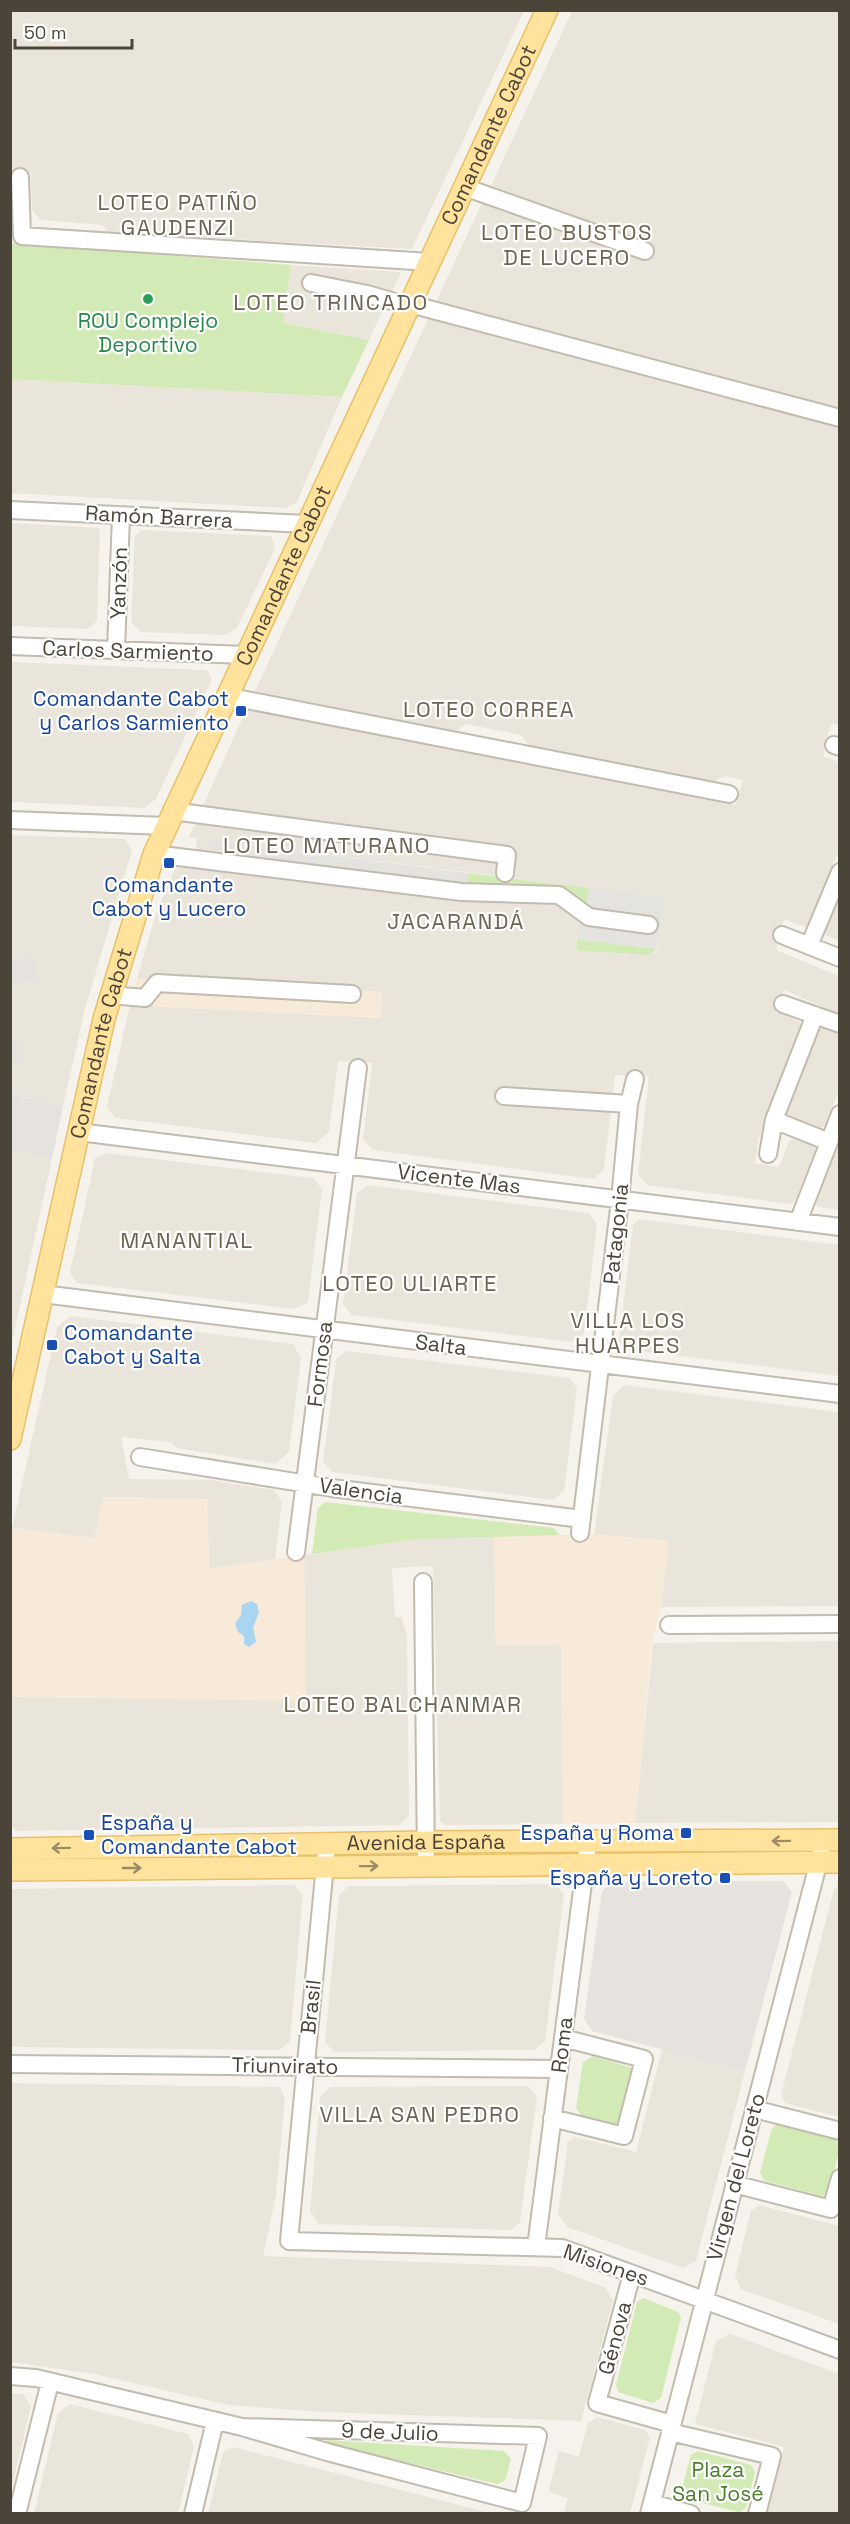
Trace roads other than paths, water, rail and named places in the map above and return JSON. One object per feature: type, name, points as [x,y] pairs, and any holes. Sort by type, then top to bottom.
[{"type":"main road","name":"Comandante Cabot","points":[[10,1439],[110,994],[153,854],[547,10]]},
{"type":"main road","name":"Avenida España","points":[[10,1849],[426,1842],[832,1840]]},
{"type":"main road","name":"Avenida España","points":[[10,1870],[840,1862]]},
{"type":"street","points":[[20,177],[22,236],[430,262]]},
{"type":"street","points":[[464,187],[645,251]]},
{"type":"street","points":[[311,283],[367,294],[840,418]]},
{"type":"street","name":"Ramón Barrera","points":[[10,510],[307,524]]},
{"type":"street","name":"Yanzón","points":[[116,650],[121,516]]},
{"type":"street","name":"Carlos Sarmiento","points":[[10,646],[245,655]]},
{"type":"street","points":[[226,696],[729,794]]},
{"type":"street","points":[[10,820],[169,818],[507,855],[505,873]]},
{"type":"street","points":[[153,854],[462,892],[559,895],[589,917],[649,925]]},
{"type":"street","points":[[809,946],[840,872]]},
{"type":"street","points":[[782,935],[840,958]]},
{"type":"street","points":[[110,994],[146,998],[157,983],[352,994]]},
{"type":"street","points":[[783,1004],[840,1024]]},
{"type":"street","points":[[768,1154],[774,1120],[815,1015]]},
{"type":"street","name":"Formosa","points":[[296,1552],[358,1068]]},
{"type":"street","name":"Patagonia","points":[[581,1526],[620,1200],[629,1104],[635,1079]]},
{"type":"street","points":[[504,1096],[629,1104]]},
{"type":"street","points":[[798,1222],[840,1113]]},
{"type":"street","points":[[774,1120],[829,1142]]},
{"type":"street","name":"Vicente Mas","points":[[79,1132],[840,1227]]},
{"type":"street","name":"Salta","points":[[43,1294],[840,1394]]},
{"type":"street","name":"Valencia","points":[[140,1457],[581,1526]]},
{"type":"street","points":[[423,1582],[426,1865]]},
{"type":"street","points":[[669,1625],[840,1624]]},
{"type":"street","name":"Virgen del Loreto","points":[[651,2508],[818,1862],[832,1840]]},
{"type":"street","name":"Roma","points":[[536,2247],[589,1842]]},
{"type":"street","name":"Brasil","points":[[289,2241],[327,1844]]},
{"type":"street","points":[[552,2118],[624,2136],[644,2059],[563,2038]]},
{"type":"street","name":"Triunvirato","points":[[10,2064],[559,2069]]},
{"type":"street","points":[[754,2109],[840,2131]]},
{"type":"street","points":[[734,2184],[831,2209],[840,2178]]},
{"type":"street","name":"Misiones","points":[[289,2241],[562,2248],[840,2350]]},
{"type":"street","name":"Génova","points":[[632,2274],[597,2403],[671,2428]]},
{"type":"street","name":"9 de Julio","points":[[10,2376],[51,2382],[242,2427],[327,2452],[522,2503],[538,2436],[242,2427]]},
{"type":"street","points":[[17,2514],[51,2382]]},
{"type":"street","points":[[193,2514],[215,2421]]},
{"type":"street","points":[[671,2428],[772,2456],[757,2514]]},
{"type":"street","points":[[651,2508],[691,2514]]},
{"type":"water","points":[[251,1601],[257,1604],[259,1612],[253,1628],[256,1642],[249,1647],[244,1644],[244,1636],[238,1632],[235,1624],[241,1615],[242,1605]]},
{"type":"place","name":"ROU Complejo Deportivo","points":[[148,299]]},
{"type":"place","name":"Comandante Cabot y Carlos Sarmiento","points":[[241,711]]},
{"type":"place","name":"Comandante Cabot y Lucero","points":[[169,863]]},
{"type":"place","name":"Comandante Cabot y Salta","points":[[52,1345]]},
{"type":"place","name":"España y Roma","points":[[686,1833]]},
{"type":"place","name":"España y Comandante Cabot","points":[[89,1835]]},
{"type":"place","name":"España y Loreto","points":[[725,1878]]},
{"type":"district","name":"LOTEO PATIÑO GAUDENZI","points":[[178,214]]},
{"type":"district","name":"LOTEO BUSTOS DE LUCERO","points":[[567,244]]},
{"type":"district","name":"LOTEO TRINCADO","points":[[331,302]]},
{"type":"district","name":"LOTEO CORREA","points":[[489,709]]},
{"type":"district","name":"LOTEO MATURANO","points":[[327,845]]},
{"type":"district","name":"JACARANDÁ","points":[[456,921]]},
{"type":"district","name":"MANANTIAL","points":[[187,1240]]},
{"type":"district","name":"LOTEO ULIARTE","points":[[410,1283]]},
{"type":"district","name":"VILLA LOS HUARPES","points":[[628,1332]]},
{"type":"district","name":"LOTEO BALCHANMAR","points":[[403,1704]]},
{"type":"district","name":"VILLA SAN PEDRO","points":[[420,2114]]},
{"type":"park label","name":"Plaza San José","points":[[718,2482]]}]
